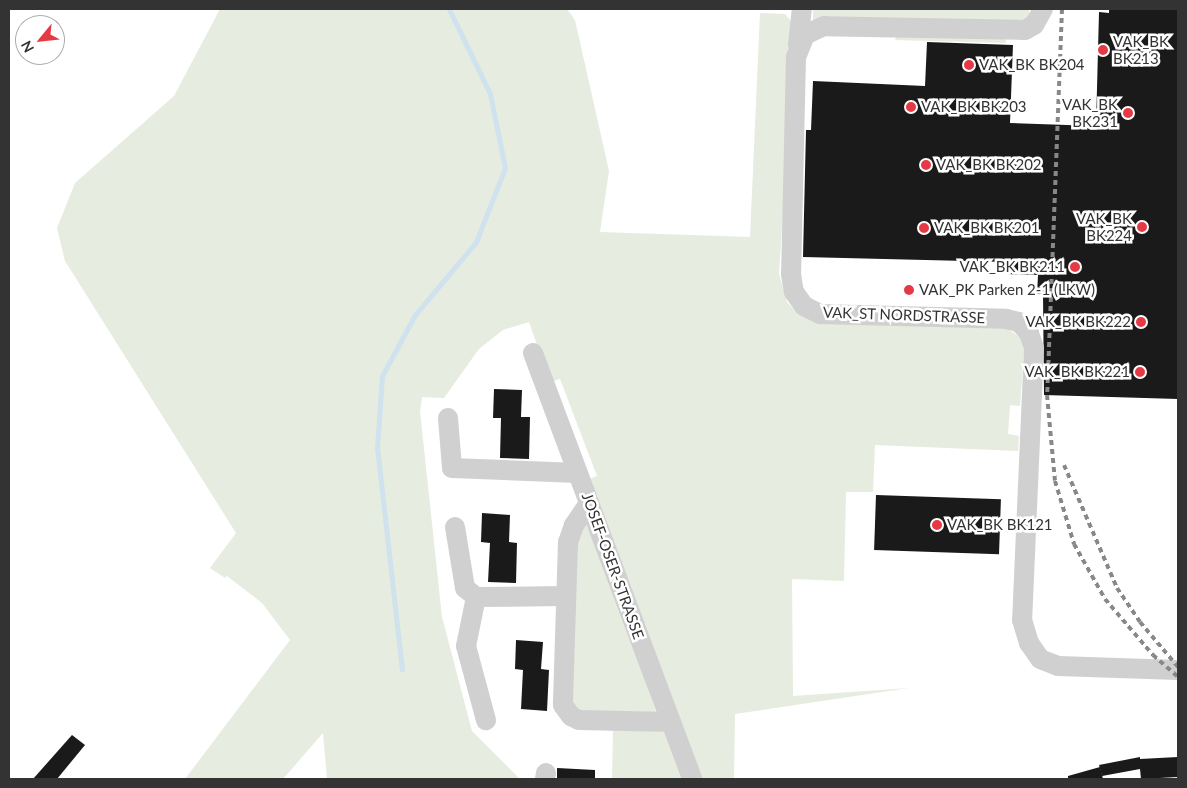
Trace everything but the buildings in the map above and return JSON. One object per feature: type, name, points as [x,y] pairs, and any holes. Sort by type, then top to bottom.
[{"type":"street","points":[[798,45],[802,9]]},
{"type":"street","points":[[798,45],[813,28],[824,26],[1025,30],[1034,25],[1043,9]]},
{"type":"street","name":"VAK_ST NORDSTRASSE","points":[[798,45],[790,274],[794,292],[804,306],[820,314],[1006,319],[1019,322],[1029,333],[1034,348],[1022,620],[1029,643],[1040,659],[1058,666],[1178,670]]},
{"type":"street","name":"JOSEF-OSER-STRASSE","points":[[533,353],[692,779]]},
{"type":"street","points":[[448,418],[452,468],[578,473]]},
{"type":"street","points":[[589,503],[574,525],[568,542],[563,697],[567,711],[579,720],[671,722]]},
{"type":"street","points":[[455,527],[465,588],[476,597],[566,596]]},
{"type":"street","points":[[476,597],[466,646],[486,720]]},
{"type":"shaded area","points":[[220,9],[567,9],[575,20],[609,171],[600,232],[750,237],[760,13],[785,14],[791,21],[788,128],[779,274],[787,302],[798,313],[1005,327],[1021,338],[1024,351],[1020,406],[1010,405],[1008,434],[1019,436],[1018,451],[875,445],[873,492],[846,492],[844,581],[792,579],[793,696],[909,688],[735,714],[734,779],[699,779],[587,480],[597,476],[560,379],[550,382],[529,322],[503,330],[479,349],[444,398],[422,397],[420,411],[442,617],[472,731],[520,779],[327,779],[323,733],[283,779],[185,779],[290,640],[262,603],[227,576],[225,578],[210,568],[236,533],[65,261],[57,228],[75,183],[174,96]]},
{"type":"shaded area","points":[[813,9],[1029,9],[1029,22],[813,22]]},
{"type":"shaded area","points":[[897,35],[1005,36],[1006,43],[895,40]]},
{"type":"shaded area","points":[[586,524],[608,572],[656,712],[581,716],[569,703],[572,543]]},
{"type":"shaded area","points":[[613,729],[664,732],[685,779],[612,779]]},
{"type":"waterway","points":[[402,670],[377,448],[382,376],[415,315],[476,242],[505,168],[490,94],[449,9]]},
{"type":"railway","points":[[1062,9],[1047,395],[1055,481],[1074,544],[1105,599],[1153,655],[1178,677]]},
{"type":"railway","points":[[1064,465],[1117,588],[1140,622],[1178,667]]},
{"type":"place","name":"VAK_BK BK213","points":[[1103,50]]},
{"type":"place","name":"VAK_BK BK204","points":[[969,65]]},
{"type":"place","name":"VAK_BK BK203","points":[[911,107]]},
{"type":"place","name":"VAK_BK BK231","points":[[1128,113]]},
{"type":"place","name":"VAK_BK BK202","points":[[926,165]]},
{"type":"place","name":"VAK_BK BK224","points":[[1142,227]]},
{"type":"place","name":"VAK_BK BK201","points":[[924,228]]},
{"type":"place","name":"VAK_BK BK211","points":[[1075,267]]},
{"type":"place","name":"VAK_PK Parken 2-1 (LKW)","points":[[909,290]]},
{"type":"place","name":"VAK_BK BK222","points":[[1141,322]]},
{"type":"place","name":"VAK_BK BK221","points":[[1140,372]]},
{"type":"place","name":"VAK_BK BK121","points":[[937,525]]}]
